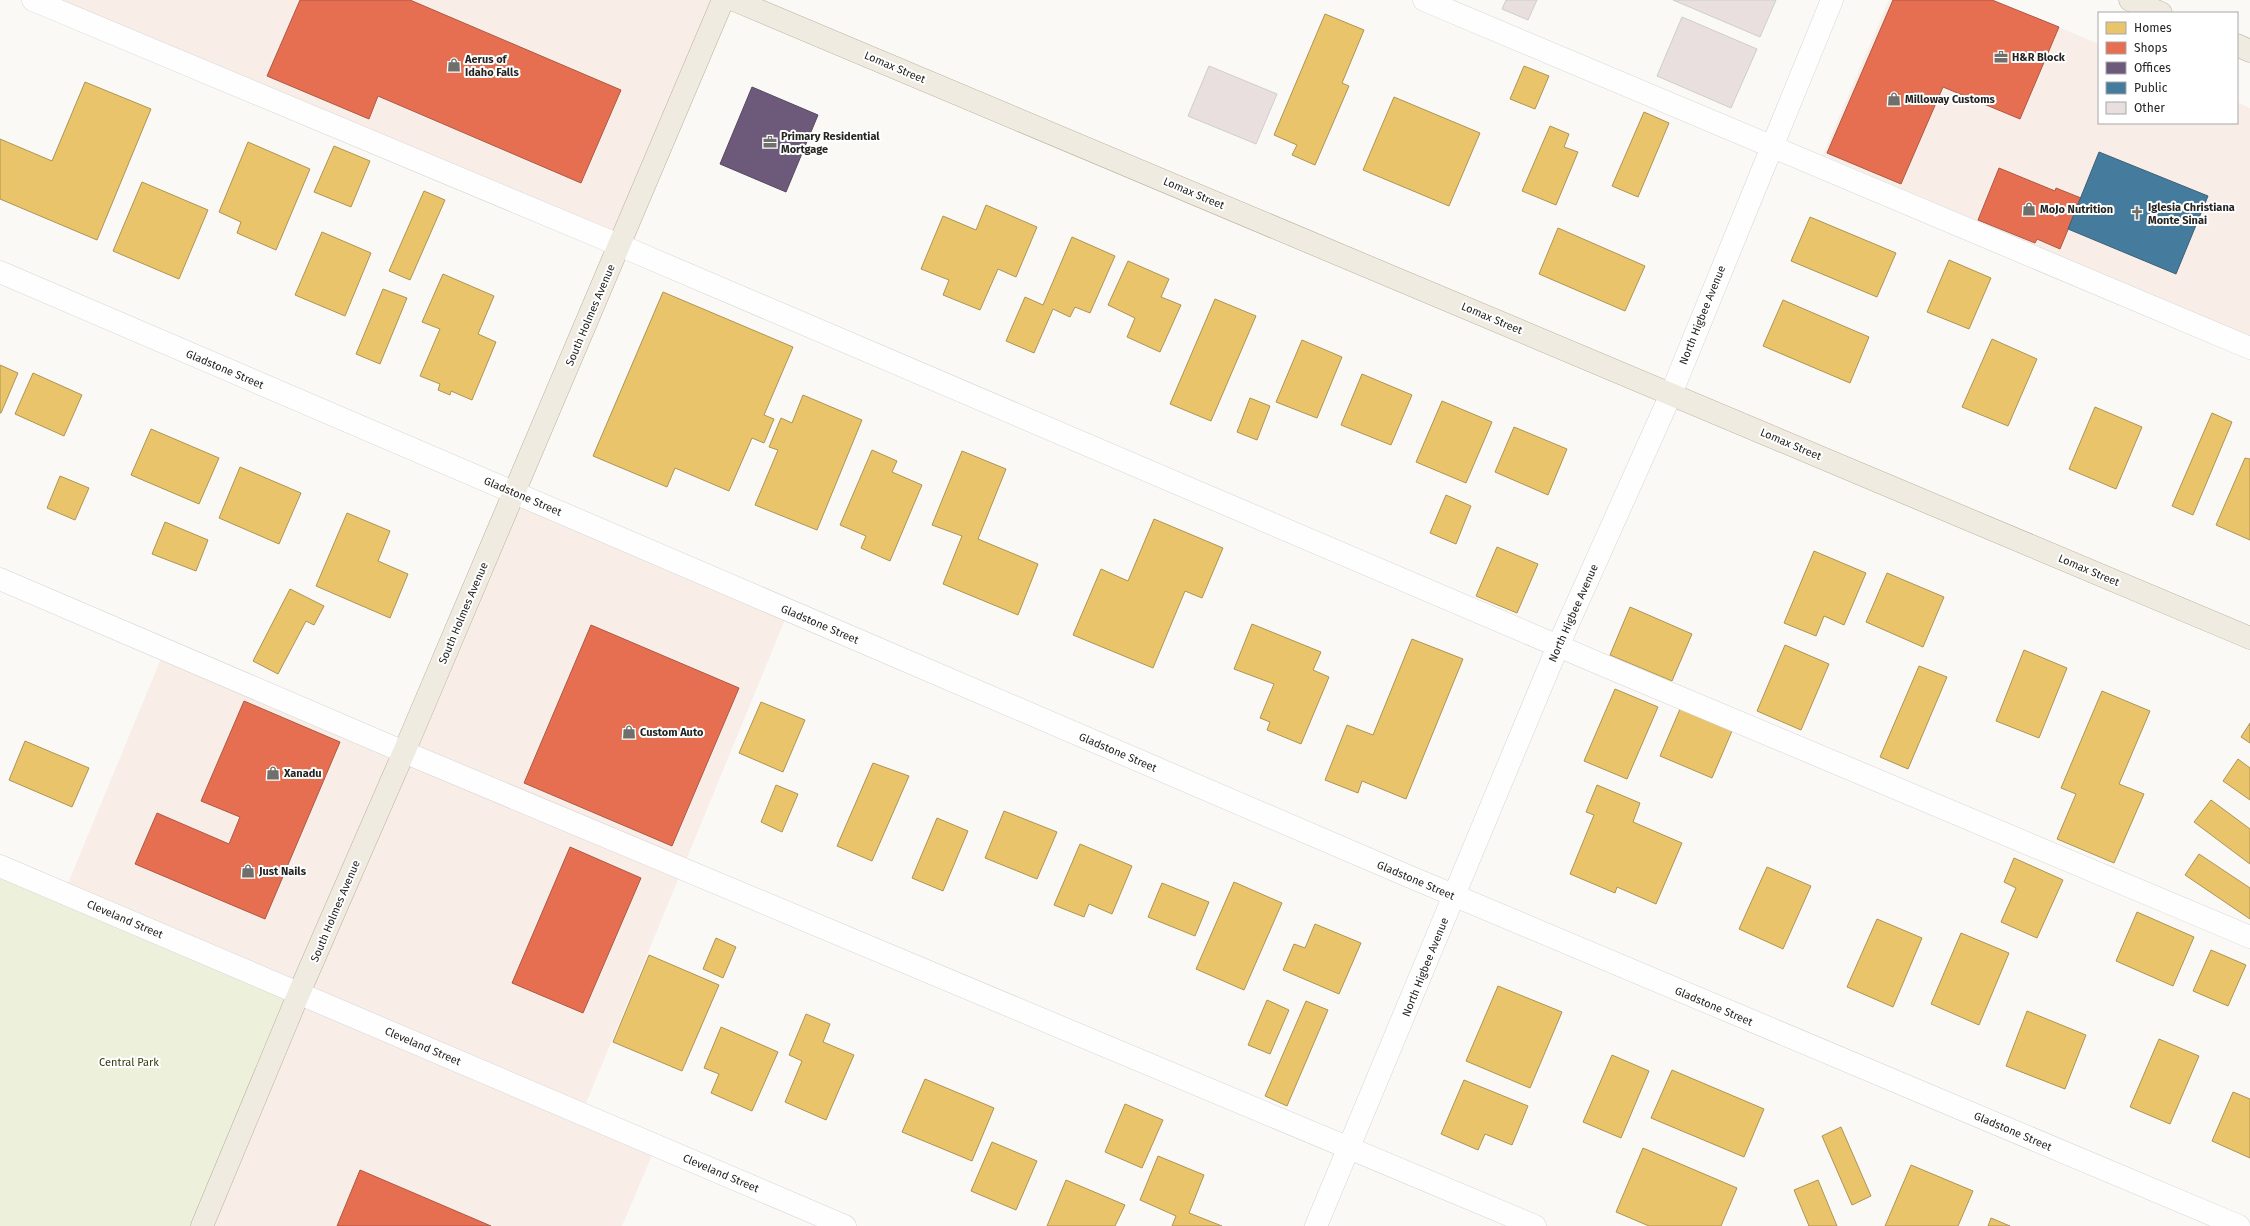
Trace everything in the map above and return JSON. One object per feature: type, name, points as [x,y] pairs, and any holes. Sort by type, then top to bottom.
[{"type":"main road","name":"South Holmes Avenue","points":[[202,1226],[299,993],[404,752],[724,0]]},
{"type":"main road","name":"Lomax Street","points":[[734,0],[2250,638]]},
{"type":"main road","points":[[2130,0],[2159,12]]},
{"type":"main road","points":[[2238,45],[2250,51]]},
{"type":"street","points":[[33,0],[620,245],[1558,646],[2250,936]]},
{"type":"street","points":[[1424,0],[2250,348]]},
{"type":"street","name":"North Higbee Avenue","points":[[1316,1226],[1350,1148],[1558,646],[1671,394],[1770,147],[1832,0]]},
{"type":"street","name":"Gladstone Street","points":[[0,272],[1454,896],[2239,1226]]},
{"type":"street","points":[[0,579],[404,752],[1536,1226]]},
{"type":"street","name":"Cleveland Street","points":[[0,866],[845,1226]]},
{"type":"shaded area","points":[[33,0],[723,0],[619,245]]},
{"type":"shaded area","points":[[1889,0],[1994,0],[2098,44],[2098,124],[2238,124],[2238,102],[2250,108],[2250,337],[1823,155]]},
{"type":"shaded area","points":[[514,492],[789,610],[582,1113],[656,1146],[622,1226],[202,1226],[64,893],[165,649],[404,752]]},
{"type":"green space","name":"Central Park","points":[[0,866],[299,993],[202,1226],[0,1226]]},
{"type":"building: Homes","points":[[1325,14],[1364,30],[1342,83],[1349,86],[1315,165],[1292,155],[1297,145],[1274,135]]},
{"type":"building: Homes","points":[[1524,66],[1549,76],[1535,109],[1510,99]]},
{"type":"building: Homes","points":[[85,82],[151,109],[97,240],[0,199],[0,139],[52,161]]},
{"type":"building: Homes","points":[[1394,97],[1480,133],[1449,206],[1363,170]]},
{"type":"building: Homes","points":[[1644,112],[1669,123],[1638,197],[1612,186]]},
{"type":"building: Homes","points":[[1550,126],[1569,134],[1564,147],[1578,152],[1556,205],[1522,191]]},
{"type":"building: Homes","points":[[248,142],[310,169],[276,250],[237,233],[241,222],[219,212]]},
{"type":"building: Homes","points":[[334,146],[370,161],[351,207],[314,192]]},
{"type":"building: Homes","points":[[142,182],[208,210],[179,279],[113,251]]},
{"type":"building: Homes","points":[[424,191],[445,200],[410,280],[389,271]]},
{"type":"building: Homes","points":[[986,205],[1037,227],[1016,277],[998,269],[980,310],[943,295],[949,280],[921,269],[943,216],[976,230]]},
{"type":"building: Homes","points":[[1810,217],[1896,253],[1877,297],[1791,261]]},
{"type":"building: Homes","points":[[1558,228],[1645,266],[1625,311],[1539,274]]},
{"type":"building: Homes","points":[[322,232],[371,253],[345,316],[295,295]]},
{"type":"building: Homes","points":[[1072,237],[1115,256],[1090,313],[1075,307],[1070,317],[1053,309],[1034,353],[1006,341],[1025,297],[1043,305]]},
{"type":"building: Homes","points":[[1949,260],[1991,278],[1969,329],[1927,312]]},
{"type":"building: Homes","points":[[1128,261],[1169,279],[1161,297],[1181,305],[1160,352],[1127,337],[1135,318],[1108,305]]},
{"type":"building: Homes","points":[[443,274],[494,296],[478,334],[496,342],[472,400],[451,391],[450,395],[438,390],[440,384],[420,376],[440,329],[422,322]]},
{"type":"building: Homes","points":[[383,289],[407,298],[380,364],[356,354]]},
{"type":"building: Homes","points":[[663,292],[793,347],[764,415],[774,419],[764,443],[752,438],[729,491],[675,468],[667,487],[593,456]]},
{"type":"building: Homes","points":[[1215,299],[1256,316],[1211,421],[1170,404]]},
{"type":"building: Homes","points":[[1783,300],[1869,337],[1850,383],[1763,346]]},
{"type":"building: Homes","points":[[1992,339],[2037,359],[2008,426],[1962,407]]},
{"type":"building: Homes","points":[[1302,340],[1342,357],[1317,418],[1276,402]]},
{"type":"building: Homes","points":[[0,365],[18,373],[1,413],[0,413]]},
{"type":"building: Homes","points":[[33,373],[82,395],[64,436],[15,414]]},
{"type":"building: Homes","points":[[1362,374],[1412,395],[1391,445],[1341,425]]},
{"type":"building: Homes","points":[[803,395],[862,420],[817,530],[755,505],[778,450],[769,447],[781,418],[792,423]]},
{"type":"building: Homes","points":[[1250,398],[1270,406],[1257,440],[1237,432]]},
{"type":"building: Homes","points":[[1442,401],[1492,422],[1466,483],[1416,462]]},
{"type":"building: Homes","points":[[2095,407],[2142,427],[2116,489],[2069,469]]},
{"type":"building: Homes","points":[[2212,413],[2232,422],[2193,515],[2172,506]]},
{"type":"building: Homes","points":[[1514,427],[1567,449],[1548,495],[1495,472]]},
{"type":"building: Homes","points":[[151,429],[219,458],[199,504],[131,475]]},
{"type":"building: Homes","points":[[872,450],[897,461],[892,472],[922,485],[890,561],[861,548],[866,536],[840,525]]},
{"type":"building: Homes","points":[[962,451],[1006,469],[978,539],[1038,564],[1018,615],[943,584],[962,536],[932,525]]},
{"type":"building: Homes","points":[[2245,458],[2250,459],[2250,540],[2216,525]]},
{"type":"building: Homes","points":[[240,467],[301,493],[279,544],[219,518]]},
{"type":"building: Homes","points":[[60,476],[89,488],[75,520],[47,508]]},
{"type":"building: Homes","points":[[1446,495],[1471,506],[1456,544],[1430,533]]},
{"type":"building: Homes","points":[[347,513],[390,531],[378,561],[408,574],[390,618],[316,586]]},
{"type":"building: Homes","points":[[1154,519],[1223,548],[1202,598],[1185,591],[1153,668],[1073,635],[1101,569],[1128,581]]},
{"type":"building: Homes","points":[[165,522],[208,540],[196,571],[152,554]]},
{"type":"building: Homes","points":[[1497,547],[1538,564],[1517,613],[1476,596]]},
{"type":"building: Homes","points":[[1814,551],[1866,573],[1844,625],[1824,616],[1816,636],[1784,623]]},
{"type":"building: Homes","points":[[1887,573],[1944,597],[1923,647],[1866,622]]},
{"type":"building: Homes","points":[[290,589],[324,606],[314,625],[306,621],[278,674],[253,661]]},
{"type":"building: Homes","points":[[1630,607],[1692,634],[1672,681],[1610,655]]},
{"type":"building: Homes","points":[[1252,624],[1321,652],[1313,670],[1329,677],[1301,744],[1267,730],[1270,722],[1260,718],[1274,684],[1234,669]]},
{"type":"building: Homes","points":[[1412,639],[1463,659],[1406,799],[1362,781],[1358,793],[1325,780],[1347,725],[1373,735]]},
{"type":"building: Homes","points":[[1785,645],[1829,664],[1801,730],[1757,711]]},
{"type":"building: Homes","points":[[2024,650],[2067,668],[2039,738],[1996,721]]},
{"type":"building: Homes","points":[[1919,666],[1947,677],[1908,769],[1880,757]]},
{"type":"building: Homes","points":[[1615,689],[1658,707],[1627,779],[1584,761]]},
{"type":"building: Homes","points":[[2102,691],[2150,711],[2119,784],[2144,794],[2114,863],[2057,839],[2076,794],[2061,788]]},
{"type":"building: Homes","points":[[761,702],[805,720],[783,772],[739,753]]},
{"type":"building: Homes","points":[[1680,709],[1732,731],[1712,778],[1660,756]]},
{"type":"building: Homes","points":[[2250,723],[2250,743],[2241,737]]},
{"type":"building: Homes","points":[[25,741],[89,768],[72,807],[9,780]]},
{"type":"building: Homes","points":[[2238,759],[2250,768],[2250,800],[2223,781]]},
{"type":"building: Homes","points":[[873,763],[909,776],[872,861],[837,846]]},
{"type":"building: Homes","points":[[776,785],[798,794],[782,832],[761,822]]},
{"type":"building: Homes","points":[[1597,785],[1640,803],[1633,822],[1682,843],[1656,904],[1617,887],[1615,893],[1570,874],[1594,815],[1586,812]]},
{"type":"building: Homes","points":[[2211,800],[2250,829],[2250,864],[2194,822]]},
{"type":"building: Homes","points":[[1004,811],[1057,832],[1037,879],[985,858]]},
{"type":"building: Homes","points":[[937,818],[968,831],[943,891],[912,878]]},
{"type":"building: Homes","points":[[1080,844],[1132,866],[1112,914],[1089,904],[1084,917],[1054,905]]},
{"type":"building: Homes","points":[[2199,854],[2250,888],[2250,919],[2185,875]]},
{"type":"building: Homes","points":[[2014,858],[2063,880],[2037,938],[2001,922],[2016,888],[2004,882]]},
{"type":"building: Homes","points":[[1767,867],[1811,886],[1783,949],[1739,929]]},
{"type":"building: Homes","points":[[1234,882],[1282,903],[1244,990],[1196,969]]},
{"type":"building: Homes","points":[[1162,883],[1209,902],[1195,936],[1148,917]]},
{"type":"building: Homes","points":[[2137,912],[2194,937],[2173,986],[2116,961]]},
{"type":"building: Homes","points":[[1877,919],[1922,938],[1893,1007],[1847,987]]},
{"type":"building: Homes","points":[[1315,924],[1361,943],[1339,994],[1283,970],[1294,944],[1305,948]]},
{"type":"building: Homes","points":[[1961,933],[2009,953],[1979,1025],[1931,1004]]},
{"type":"building: Homes","points":[[716,938],[736,947],[723,978],[703,969]]},
{"type":"building: Homes","points":[[2211,950],[2246,965],[2228,1006],[2193,991]]},
{"type":"building: Homes","points":[[649,955],[719,985],[682,1071],[613,1042]]},
{"type":"building: Homes","points":[[1498,986],[1562,1012],[1530,1088],[1466,1061]]},
{"type":"building: Homes","points":[[1267,1000],[1289,1010],[1270,1054],[1248,1045]]},
{"type":"building: Homes","points":[[1306,1001],[1328,1010],[1287,1106],[1265,1096]]},
{"type":"building: Homes","points":[[2027,1011],[2086,1035],[2065,1089],[2006,1066]]},
{"type":"building: Homes","points":[[806,1014],[830,1024],[823,1042],[854,1055],[826,1120],[785,1102],[802,1061],[789,1055]]},
{"type":"building: Homes","points":[[721,1027],[778,1052],[752,1111],[711,1093],[719,1074],[704,1068]]},
{"type":"building: Homes","points":[[2159,1039],[2199,1056],[2170,1124],[2130,1107]]},
{"type":"building: Homes","points":[[1612,1055],[1649,1071],[1621,1138],[1583,1122]]},
{"type":"building: Homes","points":[[1672,1070],[1764,1109],[1744,1157],[1651,1118]]},
{"type":"building: Homes","points":[[925,1079],[994,1108],[972,1161],[902,1132]]},
{"type":"building: Homes","points":[[1464,1080],[1528,1106],[1512,1145],[1485,1134],[1478,1150],[1441,1134]]},
{"type":"building: Homes","points":[[2233,1092],[2250,1099],[2250,1158],[2212,1141]]},
{"type":"building: Homes","points":[[1125,1104],[1163,1120],[1142,1168],[1105,1152]]},
{"type":"building: Homes","points":[[1841,1127],[1871,1196],[1852,1205],[1822,1136]]},
{"type":"building: Homes","points":[[992,1142],[1037,1161],[1016,1210],[971,1191]]},
{"type":"building: Homes","points":[[1643,1148],[1737,1188],[1721,1226],[1649,1226],[1616,1212]]},
{"type":"building: Homes","points":[[1158,1156],[1204,1175],[1189,1213],[1222,1226],[1172,1226],[1176,1216],[1140,1200]]},
{"type":"building: Homes","points":[[1911,1165],[1973,1191],[1958,1226],[1885,1226]]},
{"type":"building: Homes","points":[[1066,1180],[1125,1205],[1115,1226],[1047,1226]]},
{"type":"building: Homes","points":[[1818,1180],[1837,1226],[1809,1226],[1794,1190]]},
{"type":"building: Homes","points":[[1991,1218],[2010,1226],[1988,1226]]},
{"type":"building: Shops","points":[[300,0],[410,0],[621,90],[581,183],[378,96],[369,119],[267,76]]},
{"type":"building: Shops","points":[[1893,0],[1992,0],[2059,27],[2020,119],[1943,87],[1901,184],[1827,153]]},
{"type":"building: Shops","name":"MoJo Nutrition","points":[[1999,168],[2055,191],[2056,188],[2081,198],[2060,249],[2037,239],[2035,243],[1978,220]]},
{"type":"building: Shops","points":[[591,625],[739,688],[672,846],[524,783]]},
{"type":"building: Shops","points":[[244,701],[340,742],[265,919],[135,864],[157,813],[229,844],[240,817],[201,801]]},
{"type":"building: Shops","points":[[570,847],[641,878],[583,1013],[512,983]]},
{"type":"building: Shops","points":[[360,1170],[491,1226],[337,1226]]},
{"type":"building: Offices","points":[[752,87],[818,115],[786,192],[720,164]]},
{"type":"building: Public","name":"Iglesia Christiana Monte Sinai","points":[[2099,152],[2208,196],[2176,274],[2068,229]]},
{"type":"building: Other","points":[[1506,0],[1537,0],[1528,20],[1502,9]]},
{"type":"building: Other","points":[[1673,0],[1776,0],[1760,37]]},
{"type":"building: Other","points":[[1682,17],[1757,49],[1731,108],[1657,76]]},
{"type":"building: Other","points":[[1209,66],[1277,94],[1256,144],[1188,116]]},
{"type":"place","name":"H&R Block","points":[[2001,57]]},
{"type":"place","name":"Aerus of Idaho Falls","points":[[454,65]]},
{"type":"place","name":"Milloway Customs","points":[[1894,99]]},
{"type":"place","name":"Primary Residential Mortgage","points":[[770,142]]},
{"type":"place","name":"MoJo Nutrition","points":[[2029,209]]},
{"type":"place","name":"Iglesia Christiana Monte Sinai","points":[[2137,213]]},
{"type":"place","name":"Custom Auto","points":[[629,732]]},
{"type":"place","name":"Xanadu","points":[[273,773]]},
{"type":"place","name":"Just Nails","points":[[248,871]]}]
